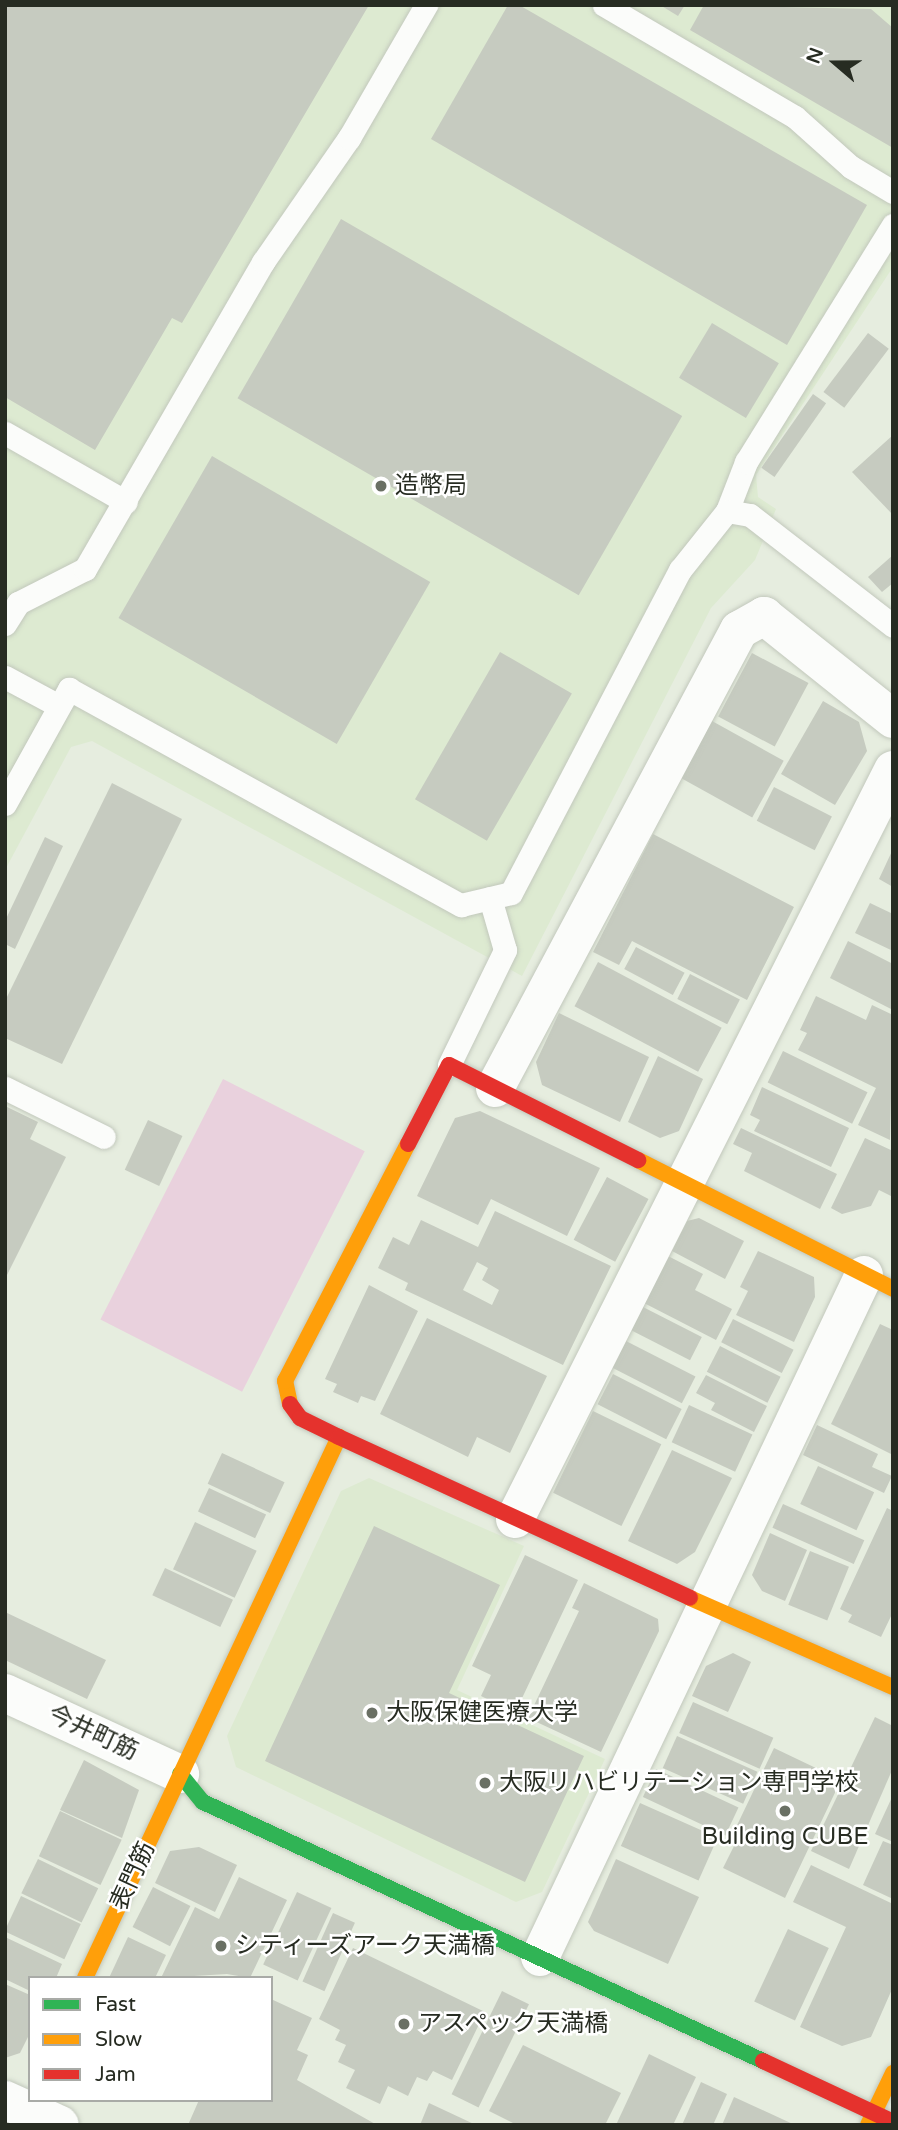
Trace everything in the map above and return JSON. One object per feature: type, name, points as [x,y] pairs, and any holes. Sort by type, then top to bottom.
[{"type":"street","points":[[495,1088],[739,630],[764,616],[893,719]]},
{"type":"street","points":[[514,1519],[687,1182],[893,770]]},
{"type":"street","points":[[540,1957],[707,1601],[878,1282],[687,1182],[449,1065],[285,1381],[290,1409],[339,1437],[677,1595],[707,1601],[893,1686]]},
{"type":"street","name":"表門筋","points":[[86,1976],[339,1437]]},
{"type":"street","name":"今井町筋","points":[[5,1693],[180,1774]]},
{"type":"street","points":[[180,1774],[203,1802],[540,1957],[871,2119],[893,2122]]},
{"type":"street","points":[[871,2119],[893,2073]]},
{"type":"street","points":[[12,2100],[60,2125]]},
{"type":"lane","points":[[5,624],[18,603],[85,569],[263,262],[349,138],[426,5]]},
{"type":"lane","points":[[604,5],[795,117],[851,167],[893,192]]},
{"type":"lane","points":[[5,804],[69,689],[461,905],[511,893],[680,570],[727,512],[747,462],[893,225]]},
{"type":"lane","points":[[5,433],[126,502]]},
{"type":"lane","points":[[727,512],[750,515],[893,626]]},
{"type":"lane","points":[[5,677],[59,706]]},
{"type":"lane","points":[[449,1065],[505,950],[490,898]]},
{"type":"lane","points":[[5,1088],[104,1137]]},
{"type":"shaded area","name":"造幣局","points":[[5,5],[893,5],[893,267],[756,475],[758,497],[776,509],[755,560],[711,608],[522,976],[92,741],[71,747],[5,870]]},
{"type":"shaded area","points":[[223,1079],[365,1151],[242,1392],[100,1320]]},
{"type":"shaded area","name":"大阪保健医療大学","points":[[369,1478],[524,1546],[457,1690],[605,1759],[542,1892],[516,1902],[236,1767],[227,1736],[341,1491]]},
{"type":"building","points":[[5,5],[369,5],[182,323],[172,318],[95,450],[5,397]]},
{"type":"building","points":[[508,5],[519,5],[867,205],[787,345],[431,139]]},
{"type":"building","points":[[660,5],[685,5],[678,16]]},
{"type":"building","points":[[704,5],[871,9],[893,28],[893,148],[690,30]]},
{"type":"building","points":[[341,219],[682,416],[579,595],[238,398]]},
{"type":"building","points":[[712,323],[779,363],[746,418],[679,378]]},
{"type":"building","points":[[868,333],[889,349],[844,408],[823,392]]},
{"type":"building","points":[[813,394],[826,403],[774,477],[761,468]]},
{"type":"building","points":[[893,435],[893,515],[852,472]]},
{"type":"building","points":[[212,456],[430,582],[337,744],[118,618]]},
{"type":"building","points":[[893,555],[893,583],[882,592],[868,577]]},
{"type":"building","points":[[500,652],[572,693],[487,841],[415,799]]},
{"type":"building","points":[[752,653],[809,683],[775,747],[718,717]]},
{"type":"building","points":[[823,701],[859,722],[867,751],[835,805],[781,774]]},
{"type":"building","points":[[712,721],[784,761],[752,818],[680,778]]},
{"type":"building","points":[[112,783],[182,819],[62,1064],[5,1038],[5,1001]]},
{"type":"building","points":[[774,787],[832,817],[815,850],[757,821]]},
{"type":"building","points":[[653,834],[794,907],[747,1000],[632,941],[619,965],[593,952]]},
{"type":"building","points":[[45,837],[63,846],[15,949],[5,944],[5,921]]},
{"type":"building","points":[[893,849],[893,887],[879,879]]},
{"type":"building","points":[[870,903],[893,914],[893,951],[855,933]]},
{"type":"building","points":[[848,941],[893,964],[893,1010],[830,978]]},
{"type":"building","points":[[636,947],[685,973],[673,995],[624,969]]},
{"type":"building","points":[[598,962],[722,1028],[698,1072],[575,1006]]},
{"type":"building","points":[[690,974],[740,999],[727,1024],[677,999]]},
{"type":"building","points":[[816,996],[866,1020],[872,1005],[893,1015],[890,1140],[858,1125],[876,1088],[798,1050],[807,1033],[800,1030]]},
{"type":"building","points":[[559,1013],[649,1057],[620,1122],[542,1085],[536,1062]]},
{"type":"building","points":[[783,1051],[867,1092],[852,1124],[768,1082]]},
{"type":"building","points":[[658,1056],[703,1079],[679,1131],[660,1138],[628,1122]]},
{"type":"building","points":[[762,1087],[849,1128],[831,1167],[754,1131],[760,1120],[750,1115]]},
{"type":"building","points":[[5,1106],[38,1122],[30,1139],[66,1157],[5,1279]]},
{"type":"building","points":[[480,1111],[600,1168],[567,1236],[491,1199],[478,1225],[417,1196],[455,1118]]},
{"type":"building","points":[[148,1120],[182,1136],[159,1186],[125,1170]]},
{"type":"building","points":[[741,1128],[837,1174],[820,1209],[744,1171],[752,1153],[733,1144]]},
{"type":"building","points":[[865,1138],[893,1151],[893,1197],[879,1190],[871,1206],[842,1214],[831,1208]]},
{"type":"building","points":[[607,1177],[648,1199],[615,1262],[574,1240]]},
{"type":"building","points":[[495,1211],[611,1266],[563,1365],[405,1290],[408,1283],[378,1268],[393,1237],[409,1245],[421,1220],[478,1247]],"holes":[[[477,1262],[488,1268],[482,1280],[499,1290],[492,1305],[463,1290]]]},
{"type":"building","points":[[699,1218],[744,1241],[725,1279],[672,1251],[687,1221]]},
{"type":"building","points":[[758,1251],[814,1277],[815,1297],[794,1342],[736,1315],[748,1291],[740,1287]]},
{"type":"building","points":[[668,1256],[703,1274],[695,1290],[732,1309],[716,1340],[644,1303]]},
{"type":"building","points":[[369,1285],[418,1311],[375,1401],[361,1396],[358,1403],[333,1392],[337,1384],[325,1379]]},
{"type":"building","points":[[643,1307],[702,1337],[690,1360],[631,1330]]},
{"type":"building","points":[[427,1318],[547,1376],[510,1453],[477,1437],[468,1457],[380,1414]]},
{"type":"building","points":[[733,1319],[794,1350],[782,1373],[721,1342]]},
{"type":"building","points":[[880,1324],[893,1330],[893,1455],[831,1424]]},
{"type":"building","points":[[626,1341],[695,1376],[682,1403],[612,1368]]},
{"type":"building","points":[[720,1346],[781,1377],[767,1403],[707,1372]]},
{"type":"building","points":[[613,1374],[682,1409],[666,1439],[598,1404]]},
{"type":"building","points":[[706,1375],[767,1406],[754,1432],[711,1410],[715,1403],[696,1393]]},
{"type":"building","points":[[689,1405],[752,1435],[735,1472],[672,1442]]},
{"type":"building","points":[[593,1411],[661,1444],[621,1526],[553,1493]]},
{"type":"building","points":[[817,1425],[878,1454],[872,1467],[892,1476],[884,1493],[803,1455]]},
{"type":"building","points":[[672,1450],[732,1478],[695,1552],[677,1564],[628,1541]]},
{"type":"building","points":[[222,1453],[285,1482],[270,1513],[208,1484]]},
{"type":"building","points":[[818,1466],[874,1492],[856,1530],[800,1504]]},
{"type":"building","points":[[209,1488],[266,1515],[255,1538],[198,1512]]},
{"type":"building","points":[[783,1504],[864,1540],[854,1564],[772,1528]]},
{"type":"building","points":[[887,1508],[893,1511],[893,1612],[881,1637],[848,1622],[852,1615],[840,1609]]},
{"type":"building","points":[[195,1522],[257,1551],[235,1598],[173,1569]]},
{"type":"building","name":"大阪保健医療大学","points":[[374,1526],[500,1585],[449,1693],[584,1756],[525,1882],[265,1761]]},
{"type":"building","points":[[770,1533],[807,1550],[785,1601],[762,1591],[752,1575]]},
{"type":"building","points":[[810,1551],[849,1567],[827,1621],[788,1605]]},
{"type":"building","points":[[525,1555],[578,1580],[515,1713],[481,1696],[491,1675],[472,1666]]},
{"type":"building","points":[[165,1568],[233,1600],[220,1627],[152,1595]]},
{"type":"building","points":[[584,1583],[658,1619],[659,1631],[601,1752],[528,1718],[579,1611],[572,1608]]},
{"type":"building","points":[[5,1612],[106,1660],[87,1699],[5,1660]]},
{"type":"building","points":[[733,1653],[751,1662],[728,1712],[692,1696],[706,1666]]},
{"type":"building","points":[[693,1702],[773,1738],[760,1769],[679,1733]]},
{"type":"building","points":[[875,1717],[893,1726],[893,1768],[849,1869],[811,1851]]},
{"type":"building","points":[[677,1736],[757,1772],[743,1804],[663,1768]]},
{"type":"building","name":"Building CUBE","points":[[774,1748],[841,1780],[785,1898],[723,1868],[735,1844],[729,1842]]},
{"type":"building","points":[[84,1760],[139,1790],[122,1838],[60,1810]]},
{"type":"building","points":[[656,1769],[738,1807],[725,1836],[643,1797]]},
{"type":"building","points":[[893,1795],[893,1842],[875,1834]]},
{"type":"building","points":[[640,1803],[718,1838],[699,1881],[621,1846]]},
{"type":"building","points":[[60,1811],[122,1840],[100,1885],[39,1856]]},
{"type":"building","points":[[883,1841],[893,1845],[893,1899],[863,1885]]},
{"type":"building","points":[[199,1847],[237,1865],[215,1912],[155,1883],[170,1851]]},
{"type":"building","points":[[38,1859],[98,1888],[82,1923],[21,1893]]},
{"type":"building","points":[[616,1859],[699,1897],[668,1964],[594,1931],[588,1922]]},
{"type":"building","points":[[811,1865],[893,1904],[893,1987],[871,2037],[842,2046],[800,2027],[846,1927],[793,1902]]},
{"type":"building","name":"シティーズアーク天満橋","points":[[239,1877],[287,1900],[251,1976],[162,1976],[195,1907],[219,1919]]},
{"type":"building","points":[[153,1887],[190,1906],[170,1946],[133,1927]]},
{"type":"building","points":[[297,1892],[331,1908],[298,1981],[263,1965]]},
{"type":"building","points":[[21,1896],[81,1924],[64,1959],[5,1932]]},
{"type":"building","points":[[333,1913],[355,1923],[324,1991],[302,1982]]},
{"type":"building","points":[[788,1929],[829,1948],[795,2021],[754,2002]]},
{"type":"building","points":[[5,1937],[62,1964],[57,1976],[28,1976],[28,1990],[5,1979]]},
{"type":"building","points":[[128,1937],[166,1955],[156,1976],[110,1976]]},
{"type":"building","name":"アスペック天満橋","points":[[353,1948],[485,2012],[452,2080],[433,2071],[427,2081],[417,2077],[408,2096],[388,2086],[380,2104],[346,2088],[355,2070],[338,2062],[346,2045],[335,2040],[340,2030],[319,2019]]},
{"type":"building","points":[[5,1984],[28,1994],[28,2037],[20,2053],[5,2058]]},
{"type":"building","points":[[502,1991],[529,2004],[479,2108],[452,2094]]},
{"type":"building","points":[[273,2000],[312,2018],[297,2050],[308,2055],[297,2080],[377,2125],[188,2125],[198,2102],[273,2102]]},
{"type":"building","points":[[523,2045],[621,2093],[605,2125],[517,2125],[489,2111]]},
{"type":"building","points":[[649,2054],[696,2077],[673,2125],[616,2125]]},
{"type":"building","points":[[701,2082],[727,2094],[713,2125],[682,2125]]},
{"type":"building","points":[[734,2097],[795,2125],[722,2125]]},
{"type":"building","points":[[429,2103],[476,2125],[420,2125]]},
{"type":"traffic: fast","points":[[180,1774],[203,1802],[763,2061]]},
{"type":"traffic: slow","points":[[290,1404],[285,1381],[408,1144]]},
{"type":"traffic: slow","points":[[638,1160],[893,1289]]},
{"type":"traffic: slow","points":[[86,1976],[339,1437]]},
{"type":"traffic: slow","points":[[690,1598],[893,1687]]},
{"type":"traffic: slow","points":[[868,2125],[893,2073]]},
{"type":"traffic: jam","points":[[408,1144],[449,1065],[638,1160]]},
{"type":"traffic: jam","points":[[290,1404],[300,1418],[339,1437],[690,1598]]},
{"type":"traffic: jam","points":[[763,2061],[893,2122]]},
{"type":"place","name":"造幣局","points":[[381,486]]},
{"type":"place","name":"大阪保健医療大学","points":[[372,1713]]},
{"type":"place","name":"大阪リハビリテーション専門学校","points":[[485,1783]]},
{"type":"place","name":"Building CUBE","points":[[785,1811]]},
{"type":"place","name":"シティーズアーク天満橋","points":[[221,1946]]},
{"type":"place","name":"アスペック天満橋","points":[[404,2024]]}]
